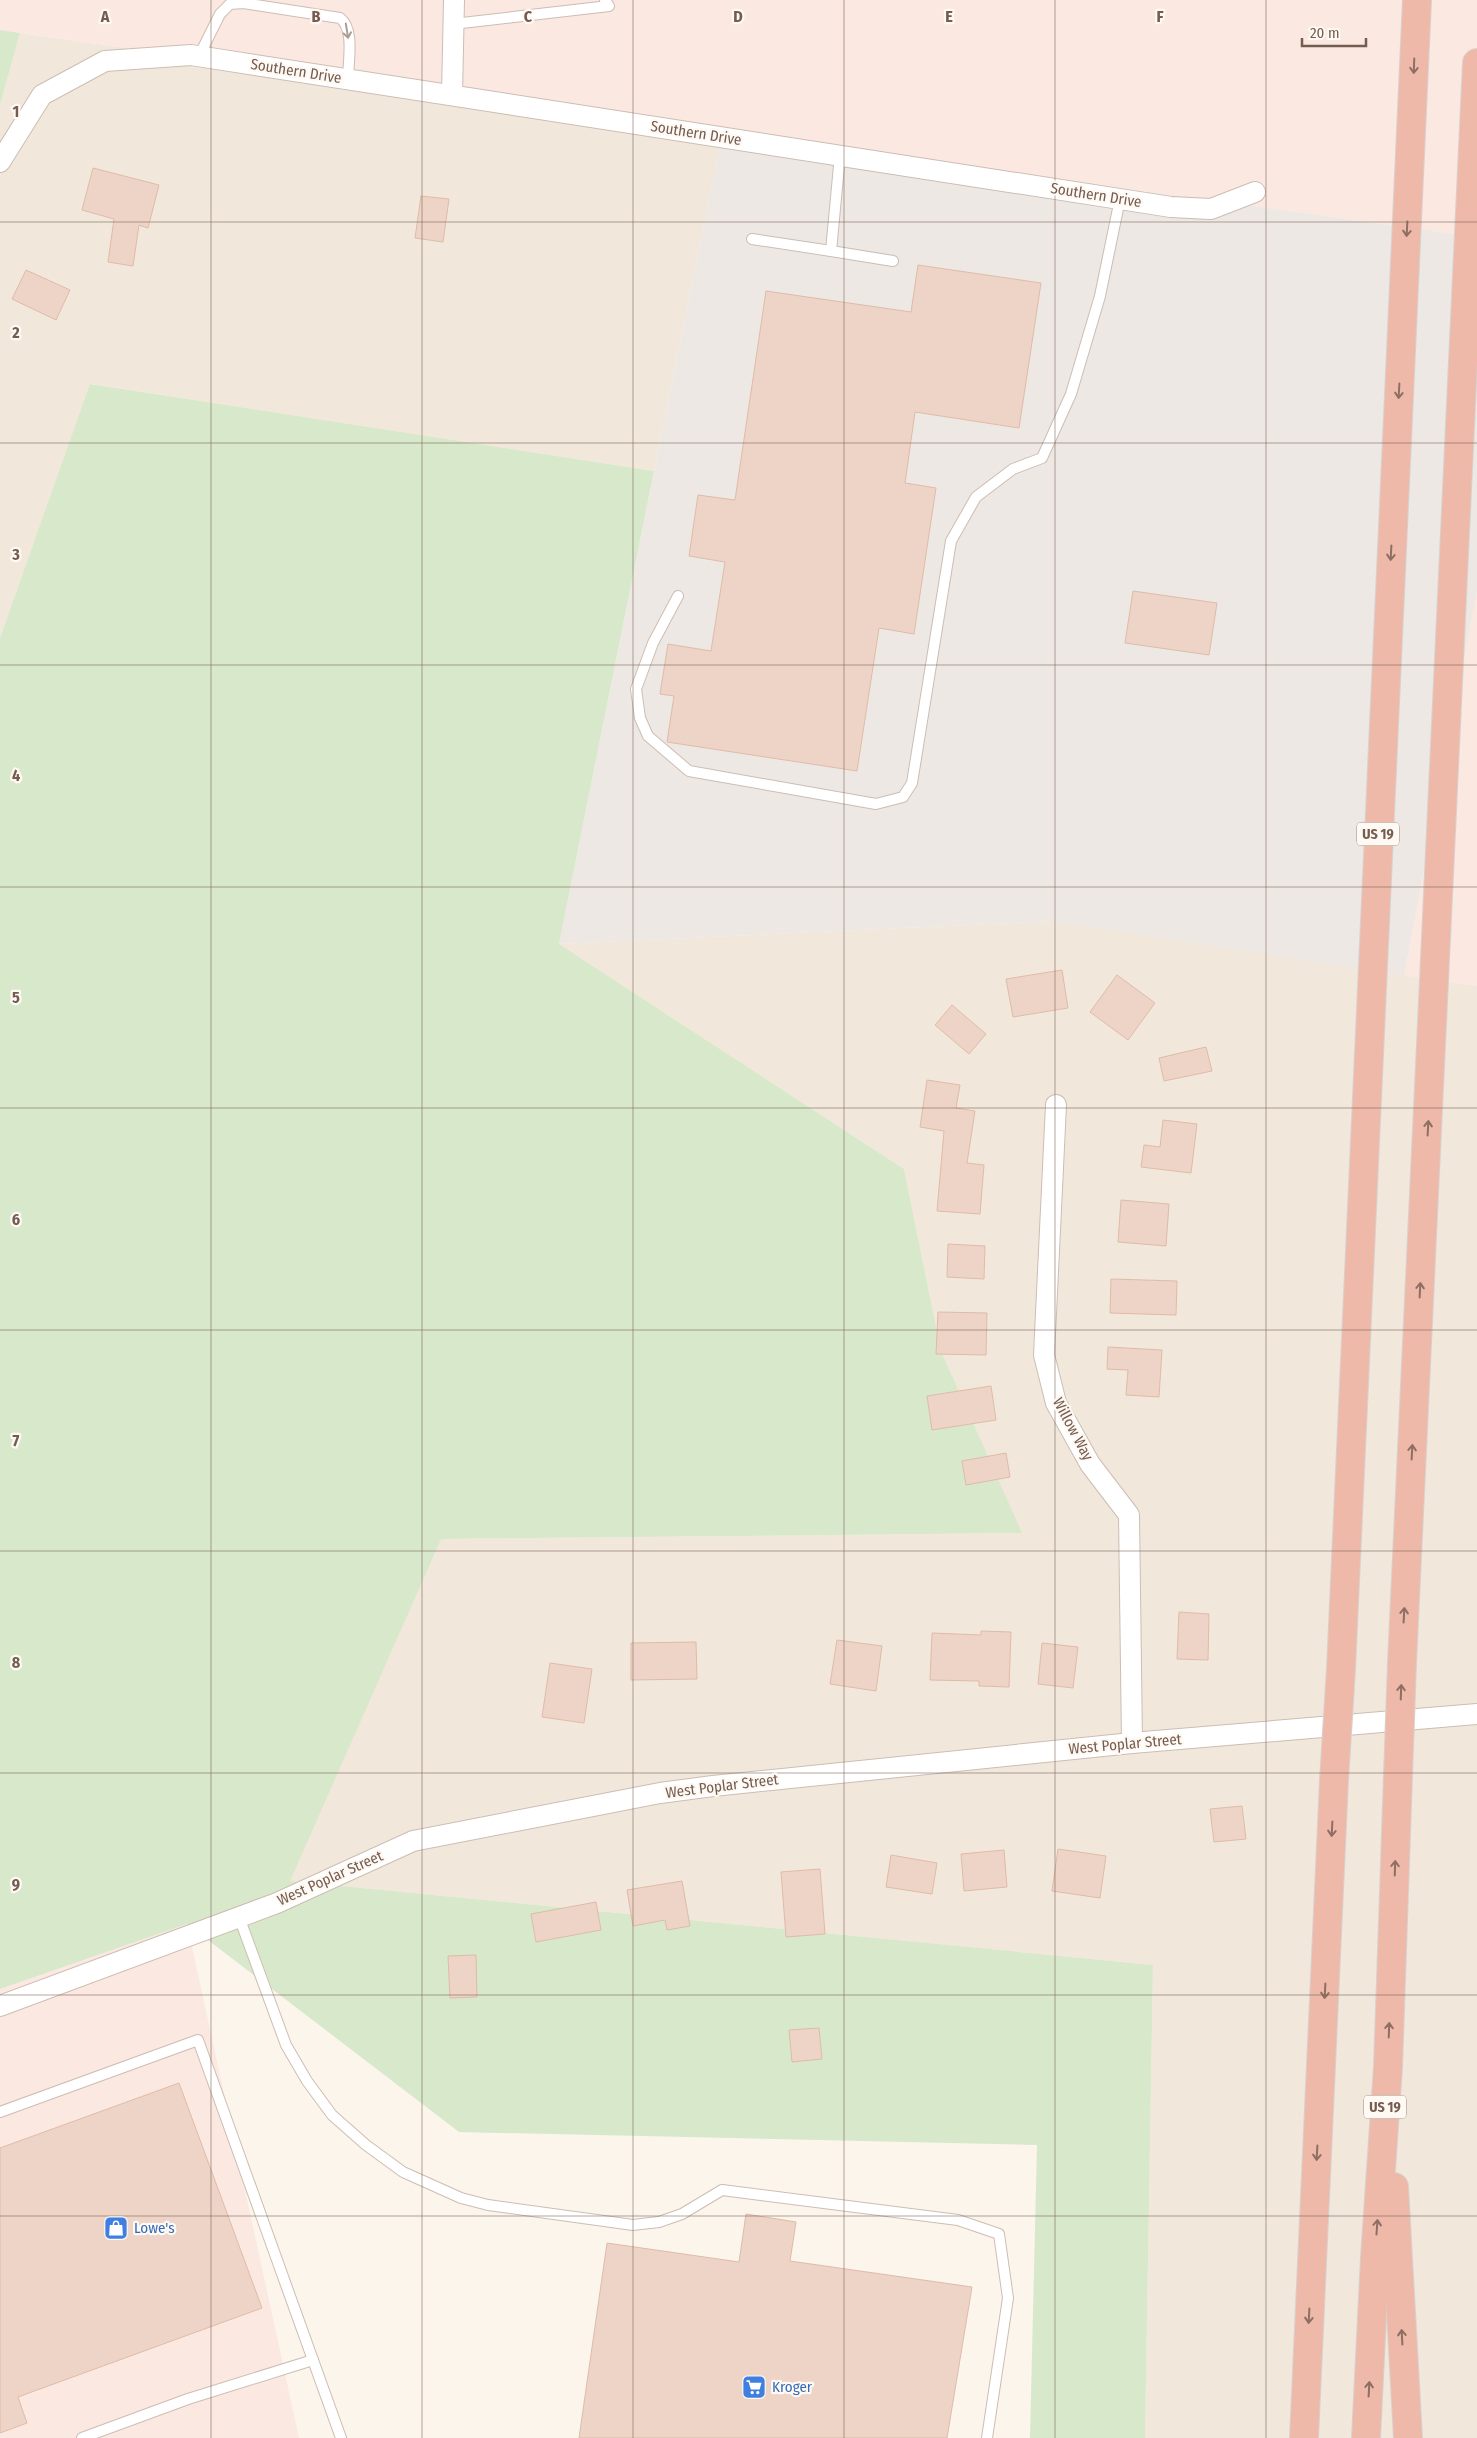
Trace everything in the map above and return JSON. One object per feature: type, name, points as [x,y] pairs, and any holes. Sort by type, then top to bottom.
[{"type":"highway","name":"US 19","points":[[1303,2434],[1341,1669],[1416,0]]},
{"type":"highway","name":"US 19","points":[[1366,2438],[1375,2257],[1388,2067],[1402,1663],[1477,63]]},
{"type":"highway","points":[[1388,2067],[1408,2438]]},
{"type":"street","points":[[452,95],[454,0]]},
{"type":"street","name":"Southern Drive","points":[[0,162],[42,95],[105,61],[198,56],[1171,207],[1211,209],[1255,192]]},
{"type":"street","name":"Willow Way","points":[[1056,1105],[1044,1355],[1056,1403],[1090,1464],[1129,1515],[1132,1743]]},
{"type":"street","name":"West Poplar Street","points":[[0,2006],[277,1903],[413,1841],[431,1837],[660,1792],[1132,1743],[1477,1714]]},
{"type":"lane","points":[[453,24],[610,6],[605,0]]},
{"type":"lane","points":[[198,56],[220,14],[230,4],[243,3],[340,18],[345,21],[348,31],[348,79]]},
{"type":"lane","points":[[830,251],[840,155]]},
{"type":"lane","points":[[678,596],[653,643],[636,689],[640,718],[648,736],[688,771],[876,804],[903,797],[912,783],[951,541],[976,497],[1013,469],[1042,458],[1074,385],[1100,296],[1120,199]]},
{"type":"lane","points":[[752,239],[893,261]]},
{"type":"lane","points":[[239,1917],[286,2045],[307,2081],[332,2115],[366,2145],[403,2172],[461,2198],[488,2205],[633,2225],[659,2222],[682,2214],[722,2190],[958,2220],[999,2234],[1008,2298],[988,2438]]},
{"type":"lane","points":[[0,2112],[198,2040],[341,2438]]},
{"type":"lane","points":[[82,2438],[188,2399],[313,2360]]},
{"type":"shaded area","points":[[0,0],[1477,0],[1477,237],[722,133],[0,30]]},
{"type":"shaded area","points":[[20,33],[722,133],[654,471],[91,384],[0,638],[0,105]]},
{"type":"shaded area","points":[[722,133],[1477,237],[1477,591],[1404,976],[1053,921],[559,944]]},
{"type":"shaded area","points":[[1477,591],[1477,986],[1404,976]]},
{"type":"shaded area","points":[[1053,921],[1477,986],[1477,2438],[1145,2438],[1153,1965],[289,1881],[440,1539],[1021,1533],[941,1351],[904,1169],[559,944]]},
{"type":"shaded area","points":[[187,1924],[299,2438],[0,2438],[0,1989]]},
{"type":"green space","points":[[0,30],[20,33],[0,105]]},
{"type":"green space","points":[[90,384],[654,471],[559,944],[904,1169],[941,1351],[1022,1533],[441,1539],[290,1881],[1153,1965],[1145,2438],[1030,2438],[1037,2145],[459,2132],[187,1924],[0,1989],[0,638]]},
{"type":"building","points":[[93,168],[159,185],[148,228],[139,225],[133,266],[108,262],[114,219],[82,210]]},
{"type":"building","points":[[421,196],[449,199],[443,242],[415,238]]},
{"type":"building","points":[[918,265],[1041,283],[1019,428],[915,412],[905,483],[936,488],[914,634],[879,628],[857,771],[667,742],[674,696],[660,694],[668,644],[711,651],[725,562],[689,556],[698,495],[735,500],[766,291],[911,312]]},
{"type":"building","points":[[26,270],[70,290],[56,320],[12,299]]},
{"type":"building","points":[[1133,591],[1217,603],[1209,655],[1125,643]]},
{"type":"building","points":[[1062,970],[1068,1008],[1013,1017],[1006,979]]},
{"type":"building","points":[[1117,975],[1155,1003],[1128,1040],[1090,1012]]},
{"type":"building","points":[[952,1005],[986,1034],[969,1054],[935,1025]]},
{"type":"building","points":[[1206,1047],[1212,1071],[1164,1081],[1159,1058]]},
{"type":"building","points":[[927,1080],[960,1085],[956,1108],[975,1111],[967,1163],[984,1165],[980,1214],[937,1211],[944,1131],[920,1127]]},
{"type":"building","points":[[1163,1120],[1197,1124],[1191,1173],[1141,1167],[1144,1145],[1160,1147]]},
{"type":"building","points":[[1121,1200],[1169,1204],[1166,1246],[1118,1242]]},
{"type":"building","points":[[948,1244],[985,1246],[984,1279],[947,1277]]},
{"type":"building","points":[[1111,1279],[1177,1281],[1176,1315],[1110,1313]]},
{"type":"building","points":[[938,1312],[987,1313],[986,1355],[936,1354]]},
{"type":"building","points":[[1108,1347],[1162,1350],[1159,1397],[1126,1395],[1128,1370],[1107,1369]]},
{"type":"building","points":[[991,1386],[996,1420],[932,1430],[927,1396]]},
{"type":"building","points":[[1006,1453],[1010,1477],[966,1485],[962,1461]]},
{"type":"building","points":[[1179,1612],[1209,1614],[1208,1660],[1177,1659]]},
{"type":"building","points":[[981,1631],[1011,1632],[1009,1687],[979,1686],[979,1681],[930,1680],[932,1633],[981,1635]]},
{"type":"building","points":[[837,1640],[882,1646],[876,1691],[830,1684]]},
{"type":"building","points":[[696,1642],[697,1679],[631,1680],[631,1643]]},
{"type":"building","points":[[1042,1643],[1078,1647],[1073,1688],[1038,1684]]},
{"type":"building","points":[[550,1663],[592,1669],[584,1723],[542,1717]]},
{"type":"building","points":[[1242,1806],[1246,1839],[1214,1842],[1210,1809]]},
{"type":"building","points":[[1058,1849],[1106,1856],[1100,1898],[1052,1891]]},
{"type":"building","points":[[1004,1850],[1007,1887],[964,1891],[961,1854]]},
{"type":"building","points":[[891,1855],[937,1863],[932,1894],[886,1887]]},
{"type":"building","points":[[820,1869],[825,1934],[786,1937],[781,1872]]},
{"type":"building","points":[[682,1881],[690,1926],[667,1930],[665,1920],[633,1926],[627,1890]]},
{"type":"building","points":[[596,1902],[601,1930],[536,1942],[531,1914]]},
{"type":"building","points":[[476,1955],[477,1997],[450,1998],[448,1956]]},
{"type":"building","points":[[819,2028],[822,2059],[792,2062],[789,2030]]},
{"type":"building","name":"Lowe's","points":[[179,2083],[262,2308],[18,2397],[27,2423],[0,2433],[0,2148]]},
{"type":"building","points":[[746,2214],[796,2222],[790,2261],[972,2287],[947,2438],[579,2438],[607,2243],[739,2262]]},
{"type":"place","name":"Lowe's","points":[[116,2228]]},
{"type":"place","name":"Kroger","points":[[754,2387]]}]
